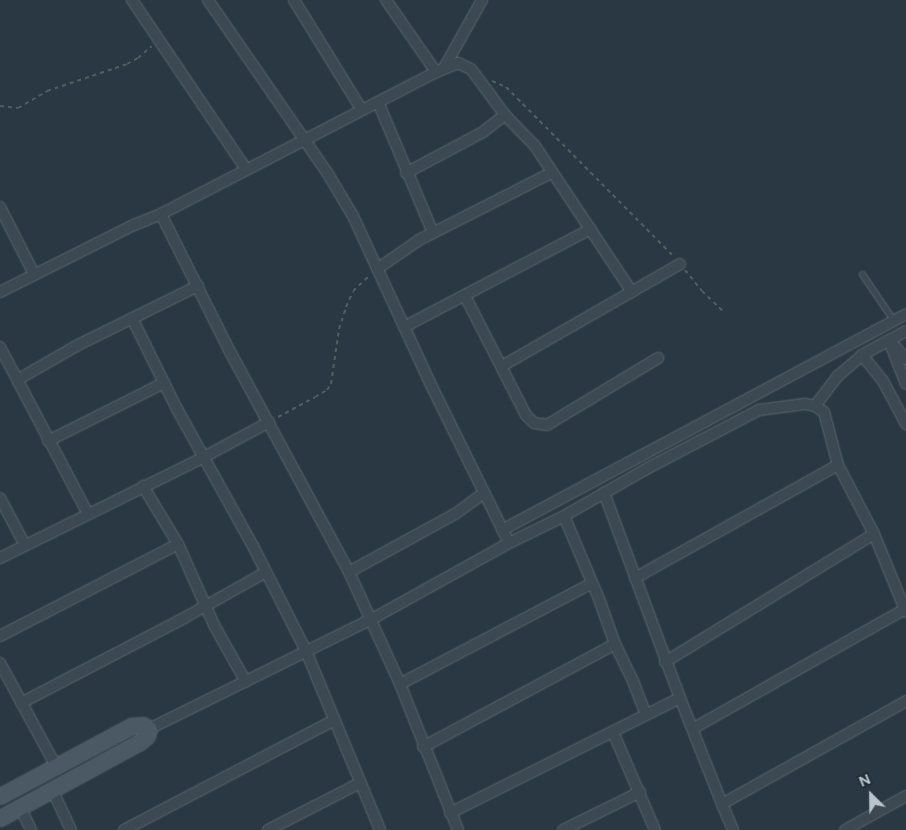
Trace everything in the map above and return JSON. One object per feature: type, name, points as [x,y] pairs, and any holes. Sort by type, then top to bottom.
[{"type":"street","points":[[132,0],[246,169]]},
{"type":"street","points":[[208,0],[304,138],[353,216],[404,327],[509,543]]},
{"type":"street","points":[[294,0],[362,110]]},
{"type":"street","points":[[386,0],[440,70]]},
{"type":"street","points":[[440,70],[482,0]]},
{"type":"street","points":[[0,292],[134,224],[161,214],[304,138],[440,70],[458,63],[465,64],[480,78],[505,115],[534,146],[551,173],[592,229],[632,292]]},
{"type":"street","points":[[378,102],[406,173],[433,233]]},
{"type":"street","points":[[406,173],[483,132],[505,115]]},
{"type":"street","points":[[377,269],[433,233],[551,173]]},
{"type":"street","points":[[0,207],[34,274]]},
{"type":"street","points":[[161,214],[228,348],[349,572],[372,619],[458,830]]},
{"type":"street","points":[[404,327],[592,229]]},
{"type":"street","points":[[502,366],[680,264]]},
{"type":"street","points":[[17,380],[132,318],[198,286]]},
{"type":"street","points":[[466,296],[526,415],[534,423],[547,424],[658,358]]},
{"type":"street","points":[[502,530],[906,314]]},
{"type":"street","points":[[132,318],[164,383],[266,572],[306,651],[380,830]]},
{"type":"street","points":[[815,406],[838,376],[862,355],[905,334]]},
{"type":"street","points":[[889,341],[906,359]]},
{"type":"street","points":[[889,341],[906,384]]},
{"type":"street","points":[[0,347],[88,514]]},
{"type":"street","points":[[862,355],[884,381],[906,424]]},
{"type":"street","points":[[48,441],[164,383]]},
{"type":"street","points":[[751,396],[759,410]]},
{"type":"street","points":[[0,818],[140,742],[147,736],[149,729],[372,619],[509,543],[564,516],[759,410],[805,404],[815,406],[824,412],[838,465],[874,534],[905,611],[694,728]]},
{"type":"street","points":[[0,558],[269,422]]},
{"type":"street","points":[[636,578],[838,465]]},
{"type":"street","points":[[143,486],[178,544],[205,606],[246,682]]},
{"type":"street","points":[[349,572],[455,514],[484,493]]},
{"type":"street","points":[[604,493],[665,662],[694,728],[733,830]]},
{"type":"street","points":[[0,498],[25,545]]},
{"type":"street","points":[[564,516],[615,644],[633,681],[646,715]]},
{"type":"street","points":[[665,662],[874,534]]},
{"type":"street","points":[[0,636],[178,544]]},
{"type":"street","points":[[22,703],[266,572]]},
{"type":"street","points":[[400,684],[592,583]]},
{"type":"street","points":[[423,748],[615,644]]},
{"type":"street","points":[[0,663],[56,766]]},
{"type":"street","points":[[450,813],[680,698]]},
{"type":"street","points":[[722,804],[906,701]]},
{"type":"street","points":[[124,830],[334,720]]},
{"type":"street","points":[[0,796],[131,726],[144,725],[149,729]]},
{"type":"street","points":[[612,732],[640,792],[655,830]]},
{"type":"street","points":[[268,830],[360,783]]},
{"type":"street","points":[[52,789],[71,830]]},
{"type":"street","points":[[563,830],[640,792]]},
{"type":"street","points":[[845,830],[906,796]]},
{"type":"street","points":[[20,807],[30,830]]},
{"type":"lane","points":[[862,274],[894,320]]},
{"type":"path","points":[[0,106],[18,108],[47,91],[127,64],[147,51],[158,39]]},
{"type":"path","points":[[480,78],[495,81],[506,87],[600,184],[660,240],[702,291],[724,312]]},
{"type":"path","points":[[269,422],[327,390],[334,372],[339,329],[352,291],[377,269]]}]
